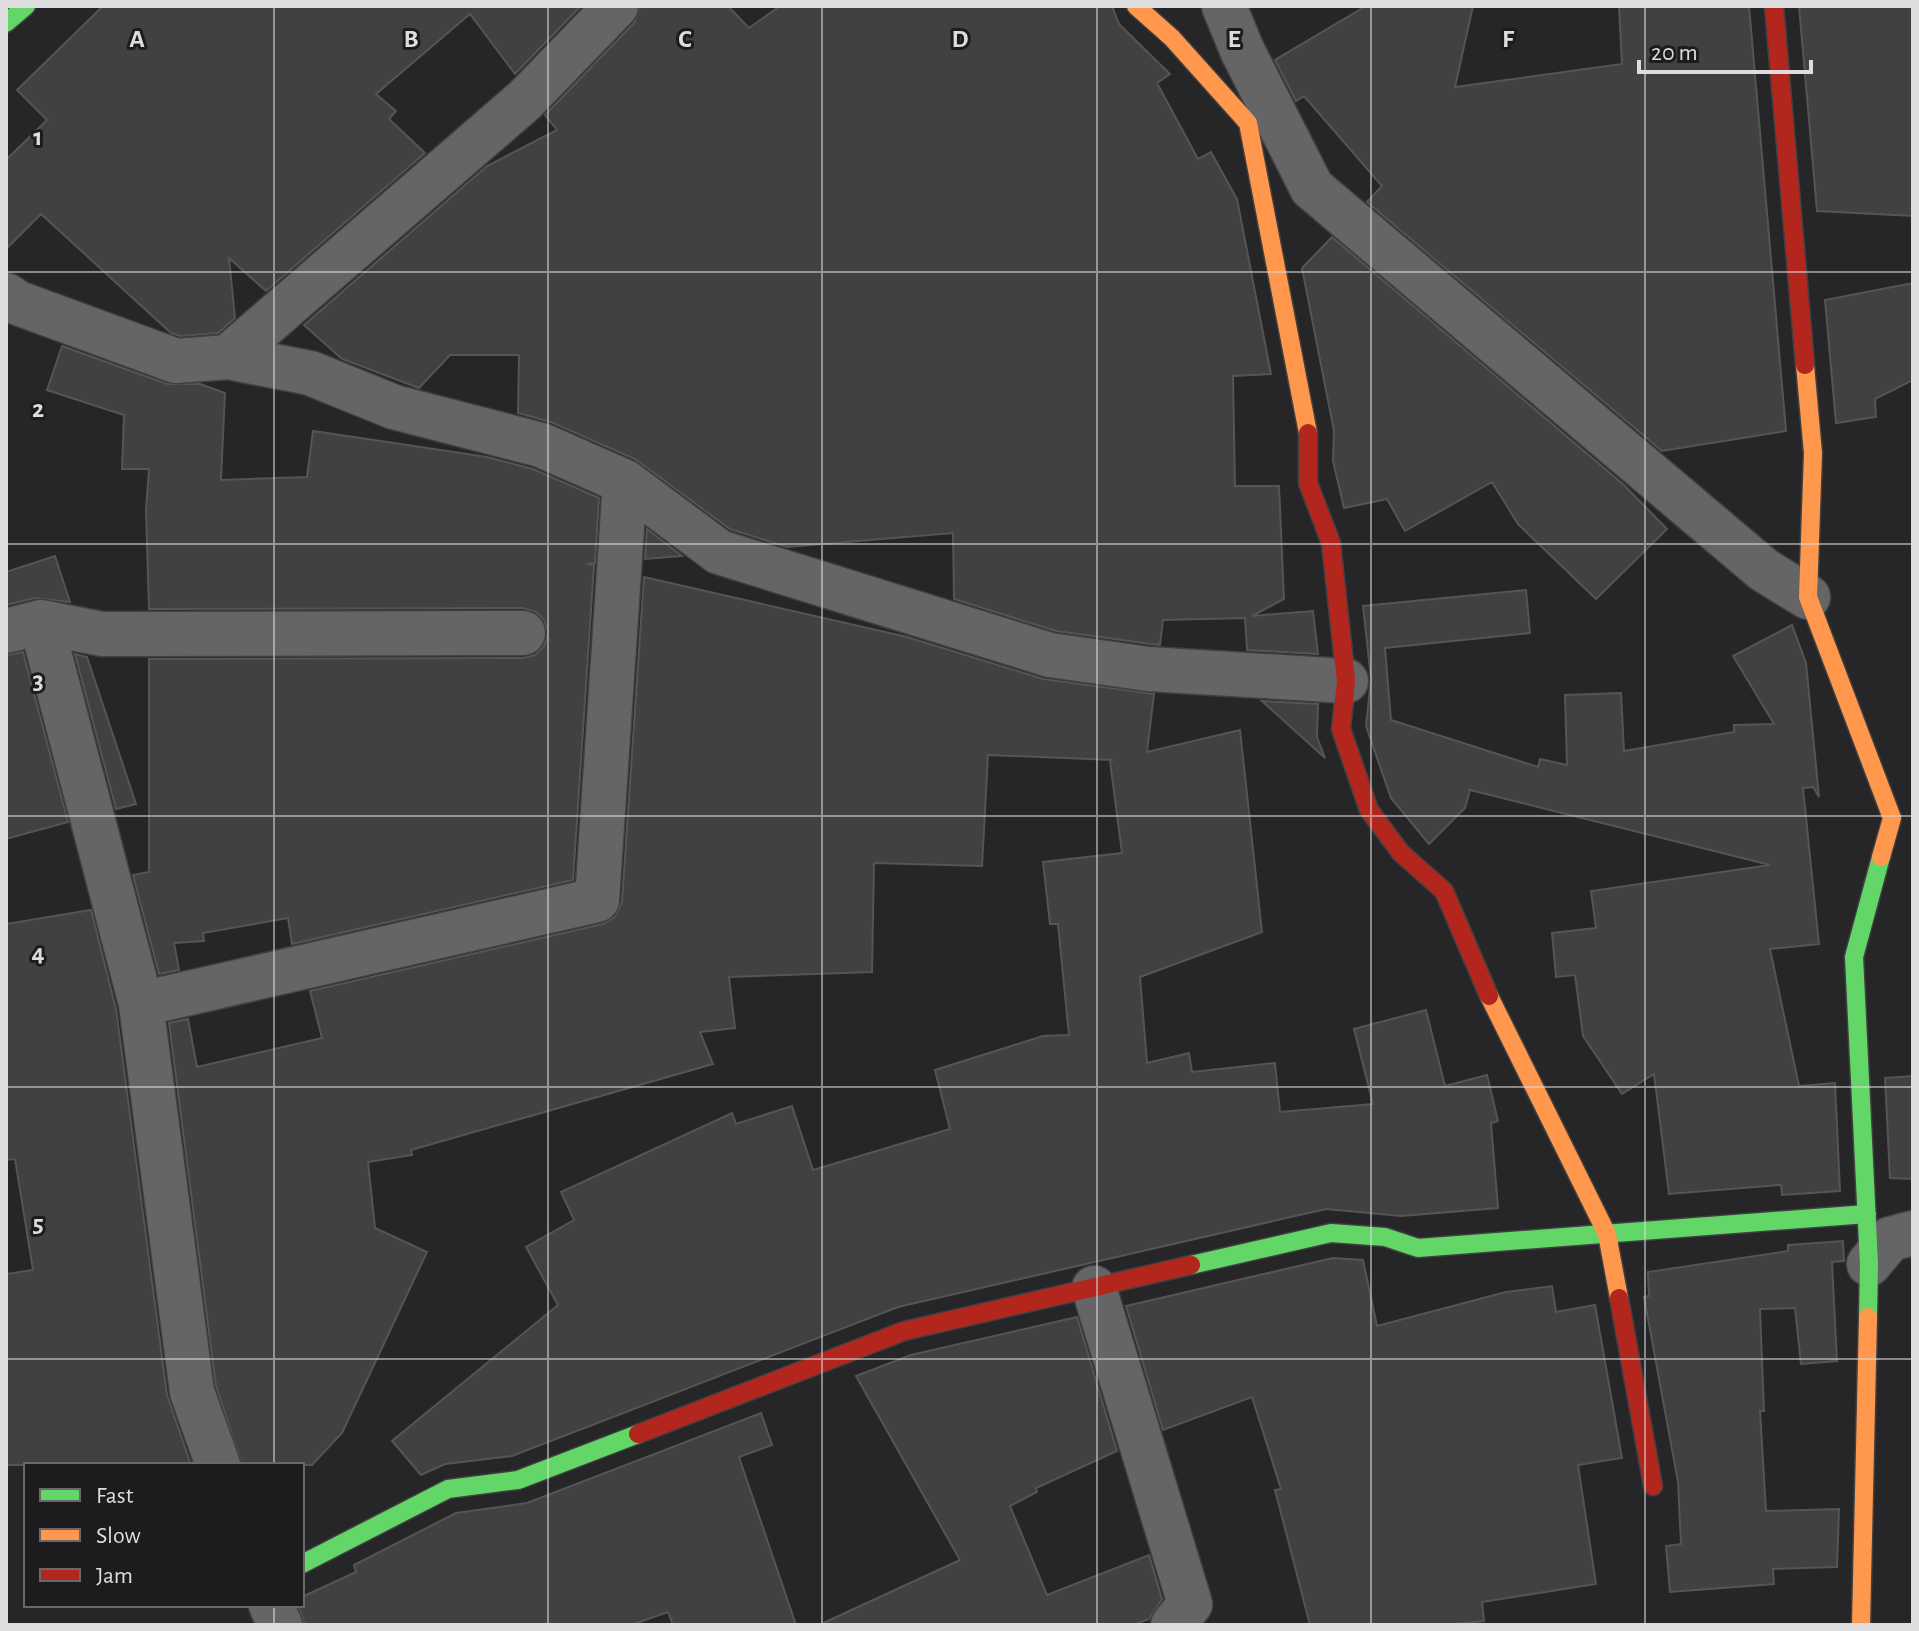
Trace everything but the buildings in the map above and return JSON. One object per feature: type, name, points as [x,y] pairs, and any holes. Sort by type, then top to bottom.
[{"type":"street","points":[[6,23],[26,6]]},
{"type":"street","points":[[228,357],[526,99],[616,6]]},
{"type":"street","points":[[1136,6],[1268,128],[1312,188],[1764,570],[1808,597]]},
{"type":"street","points":[[1224,6],[1268,128],[1309,436],[1308,483],[1331,543],[1346,681],[1341,729],[1369,810],[1401,853],[1444,891],[1470,958],[1607,1234],[1653,1486]]},
{"type":"street","points":[[1774,6],[1813,453],[1808,597],[1903,810],[1854,957],[1869,1264],[1861,1625]]},
{"type":"street","points":[[6,295],[18,303],[102,336],[176,361],[228,357],[310,373],[394,407],[541,445],[625,482],[719,552],[1050,655],[1148,669],[1346,681]]},
{"type":"street","points":[[141,1004],[597,900],[625,482]]},
{"type":"street","points":[[217,1463],[192,1392],[141,1004],[23,627],[102,634],[523,633]]},
{"type":"street","points":[[304,1563],[448,1489],[518,1480],[904,1331],[1331,1233],[1385,1237],[1418,1248],[1867,1214]]},
{"type":"street","points":[[1869,1264],[1890,1239],[1913,1233]]},
{"type":"street","points":[[1094,1288],[1190,1604],[1173,1625]]},
{"type":"traffic: fast","points":[[6,23],[26,6]]},
{"type":"traffic: fast","points":[[1868,1317],[1869,1264],[1854,957],[1881,857]]},
{"type":"traffic: fast","points":[[1191,1265],[1331,1233],[1385,1237],[1418,1248],[1867,1214]]},
{"type":"traffic: fast","points":[[304,1563],[448,1489],[518,1480],[638,1434]]},
{"type":"traffic: slow","points":[[1136,6],[1172,38],[1248,123],[1308,433]]},
{"type":"traffic: slow","points":[[1805,365],[1813,453],[1808,597],[1892,818],[1881,857]]},
{"type":"traffic: slow","points":[[1489,996],[1607,1234],[1619,1298]]},
{"type":"traffic: slow","points":[[1861,1625],[1868,1317]]},
{"type":"traffic: jam","points":[[1774,6],[1805,365]]},
{"type":"traffic: jam","points":[[1308,433],[1308,483],[1331,543],[1346,681],[1341,729],[1369,810],[1401,853],[1444,891],[1489,996]]},
{"type":"traffic: jam","points":[[638,1434],[904,1331],[1191,1265]]},
{"type":"traffic: jam","points":[[1619,1298],[1653,1486]]}]
